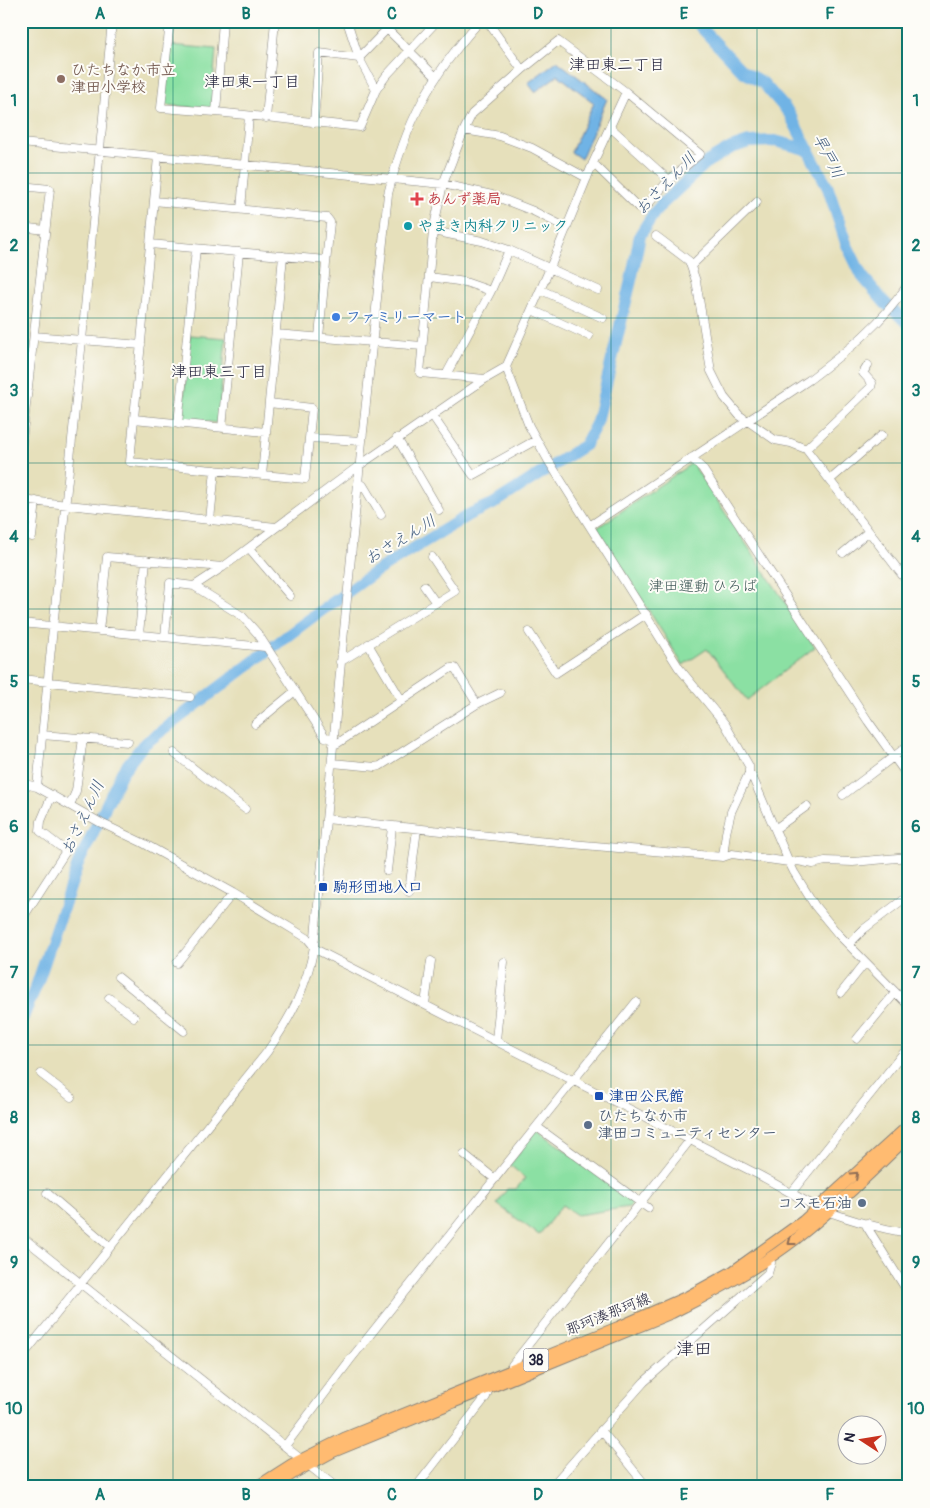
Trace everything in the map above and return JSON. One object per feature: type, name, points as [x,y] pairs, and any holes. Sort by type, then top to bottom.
[{"type":"main road","name":"那珂湊那珂線","points":[[256,1487],[305,1462],[344,1438],[618,1327],[688,1296],[733,1271],[824,1209],[909,1125]]},
{"type":"main road","name":"那珂湊那珂線","points":[[272,1487],[305,1462],[672,1313],[739,1278],[770,1257],[909,1136]]},
{"type":"street","points":[[37,787],[112,21]]},
{"type":"street","points":[[170,21],[161,108],[360,127],[376,90],[437,21]]},
{"type":"street","points":[[216,112],[223,21]]},
{"type":"street","points":[[266,118],[275,21]]},
{"type":"street","points":[[347,21],[359,58],[376,90]]},
{"type":"street","points":[[359,58],[394,21]]},
{"type":"street","points":[[21,1358],[267,1052],[286,1025],[305,982],[314,947],[346,598],[385,216],[392,178],[406,134],[417,110],[449,57],[480,21]]},
{"type":"street","points":[[487,21],[522,70]]},
{"type":"street","points":[[387,29],[436,77]]},
{"type":"street","points":[[485,379],[420,372],[433,231],[442,184],[472,114],[558,41],[626,92],[700,154],[668,180],[642,212],[593,163]]},
{"type":"street","points":[[314,122],[319,53],[359,58]]},
{"type":"street","points":[[194,586],[223,567],[398,438],[485,379],[506,367],[541,290],[593,163],[626,92]]},
{"type":"street","points":[[241,210],[249,116]]},
{"type":"street","points":[[610,127],[668,180]]},
{"type":"street","points":[[464,130],[500,136],[532,148],[587,178]]},
{"type":"street","points":[[21,143],[442,184],[492,196],[533,211],[567,228]]},
{"type":"street","points":[[158,157],[130,462],[305,479],[312,408],[269,403]]},
{"type":"street","points":[[21,186],[50,189],[24,408],[21,450]]},
{"type":"street","points":[[154,201],[327,218],[330,222],[319,337]]},
{"type":"street","points":[[691,266],[757,202]]},
{"type":"street","points":[[21,227],[46,230]]},
{"type":"street","points":[[433,231],[482,241],[509,250],[598,290]]},
{"type":"street","points":[[656,236],[690,261],[696,281],[711,371],[724,397],[732,408],[775,440],[806,449],[831,479],[868,532],[909,584]]},
{"type":"street","points":[[150,244],[326,260]]},
{"type":"street","points":[[178,424],[196,248]]},
{"type":"street","points":[[446,375],[491,290],[509,250]]},
{"type":"street","points":[[222,428],[239,252]]},
{"type":"street","points":[[262,475],[283,256]]},
{"type":"street","points":[[430,277],[465,282],[491,290]]},
{"type":"street","points":[[591,525],[837,360],[864,337],[909,283]]},
{"type":"street","points":[[541,290],[603,318]]},
{"type":"street","points":[[532,310],[589,336]]},
{"type":"street","points":[[276,334],[422,346]]},
{"type":"street","points":[[34,336],[141,345]]},
{"type":"street","points":[[806,449],[871,387],[872,383],[863,373],[868,365]]},
{"type":"street","points":[[506,367],[536,440],[548,460],[591,525],[679,668],[702,693],[732,735],[749,766],[749,773],[731,812],[723,857]]},
{"type":"street","points":[[432,415],[473,475],[536,440]]},
{"type":"street","points":[[134,419],[266,432]]},
{"type":"street","points":[[831,479],[882,435]]},
{"type":"street","points":[[309,438],[362,441]]},
{"type":"street","points":[[398,438],[439,510]]},
{"type":"street","points":[[691,458],[702,468],[893,757],[909,778]]},
{"type":"street","points":[[210,520],[215,470]]},
{"type":"street","points":[[359,484],[363,484],[381,514]]},
{"type":"street","points":[[21,500],[276,527]]},
{"type":"street","points":[[32,537],[36,501]]},
{"type":"street","points":[[843,553],[868,532]]},
{"type":"street","points":[[249,548],[290,596]]},
{"type":"street","points":[[99,631],[107,557],[223,567]]},
{"type":"street","points":[[340,662],[455,591],[432,557]]},
{"type":"street","points":[[139,634],[146,560]]},
{"type":"street","points":[[165,637],[170,583],[194,586],[242,616],[258,634],[325,737],[333,742]]},
{"type":"street","points":[[424,586],[436,603]]},
{"type":"street","points":[[528,632],[556,673],[646,614]]},
{"type":"street","points":[[21,623],[265,647]]},
{"type":"street","points":[[368,644],[402,702]]},
{"type":"street","points":[[333,742],[402,702],[450,668],[455,668],[477,704]]},
{"type":"street","points":[[21,679],[190,697]]},
{"type":"street","points":[[255,724],[295,691]]},
{"type":"street","points":[[332,763],[380,766],[477,704],[500,693]]},
{"type":"street","points":[[42,735],[128,742]]},
{"type":"street","points":[[70,805],[76,791],[83,738]]},
{"type":"street","points":[[843,796],[909,745]]},
{"type":"street","points":[[174,752],[245,809]]},
{"type":"street","points":[[749,773],[752,776],[789,862],[815,906],[865,963],[909,1006]]},
{"type":"street","points":[[21,783],[37,787],[101,823],[143,843],[233,892],[307,938],[314,947],[824,1209],[867,1223],[909,1233]]},
{"type":"street","points":[[22,919],[66,851],[40,831],[41,821],[52,795]]},
{"type":"street","points":[[775,829],[807,806]]},
{"type":"street","points":[[326,819],[537,841],[723,857],[732,854],[814,864],[825,861],[853,862],[909,857]]},
{"type":"street","points":[[387,871],[392,827]]},
{"type":"street","points":[[409,890],[417,829]]},
{"type":"street","points":[[177,963],[233,892]]},
{"type":"street","points":[[849,944],[864,929],[909,894]]},
{"type":"street","points":[[425,1004],[431,961]]},
{"type":"street","points":[[496,1040],[504,962]]},
{"type":"street","points":[[841,993],[865,963]]},
{"type":"street","points":[[118,977],[184,1031]]},
{"type":"street","points":[[857,1039],[895,993]]},
{"type":"street","points":[[109,998],[134,1017]]},
{"type":"street","points":[[285,1446],[350,1360],[636,1002]]},
{"type":"street","points":[[792,1192],[909,1046]]},
{"type":"street","points":[[41,1074],[71,1097]]},
{"type":"street","points":[[537,1127],[648,1208]]},
{"type":"street","points":[[512,1370],[512,1365],[690,1140]]},
{"type":"street","points":[[464,1154],[495,1179]]},
{"type":"street","points":[[47,1193],[110,1247]]},
{"type":"street","points":[[867,1223],[867,1227],[909,1294]]},
{"type":"street","points":[[21,1236],[336,1487]]},
{"type":"street","points":[[551,1487],[644,1382],[768,1273],[772,1263],[770,1257]]},
{"type":"street","points":[[739,1278],[750,1290]]},
{"type":"street","points":[[416,1487],[486,1397],[489,1388]]},
{"type":"street","points":[[601,1430],[647,1487]]},
{"type":"green space","points":[[170,45],[216,49],[211,109],[164,105]]},
{"type":"green space","points":[[190,335],[226,338],[218,423],[182,419]]},
{"type":"green space","name":"津田運動 ひろば","points":[[692,463],[815,647],[747,700],[707,649],[683,665],[597,528]]},
{"type":"green space","points":[[536,1129],[635,1201],[629,1207],[577,1215],[562,1205],[539,1235],[497,1204],[507,1189],[516,1189],[525,1178],[510,1165]]},
{"type":"water","points":[[557,61],[607,99],[581,159],[571,152],[594,103],[558,75],[535,92],[528,83]]},
{"type":"waterway","name":"早戸川","points":[[695,21],[742,71],[763,83],[789,113],[828,188],[846,243],[862,276],[885,303],[909,324]]},
{"type":"waterway","name":"おさえん川","points":[[21,1022],[37,984],[78,864],[122,772],[143,745],[375,572],[470,514],[493,504],[585,445],[597,422],[640,235],[654,213],[707,162],[731,148],[749,142],[775,141],[809,150]]},
{"type":"place","name":"ひたちなか市立 津田小学校","points":[[61,79]]},
{"type":"place","name":"あんず薬局","points":[[417,199]]},
{"type":"place","name":"やまき内科クリニック","points":[[408,226]]},
{"type":"place","name":"ファミリーマート","points":[[336,317]]},
{"type":"place","name":"駒形団地入口","points":[[323,887]]},
{"type":"place","name":"津田公民館","points":[[599,1096]]},
{"type":"place","name":"ひたちなか市 津田コミュニティセンター","points":[[588,1125]]},
{"type":"place","name":"コスモ石油","points":[[862,1203]]},
{"type":"district","name":"津田東二丁目","points":[[617,64]]},
{"type":"district","name":"津田東一丁目","points":[[252,81]]},
{"type":"district","name":"津田東三丁目","points":[[219,371]]},
{"type":"district","name":"津田","points":[[694,1349]]}]
